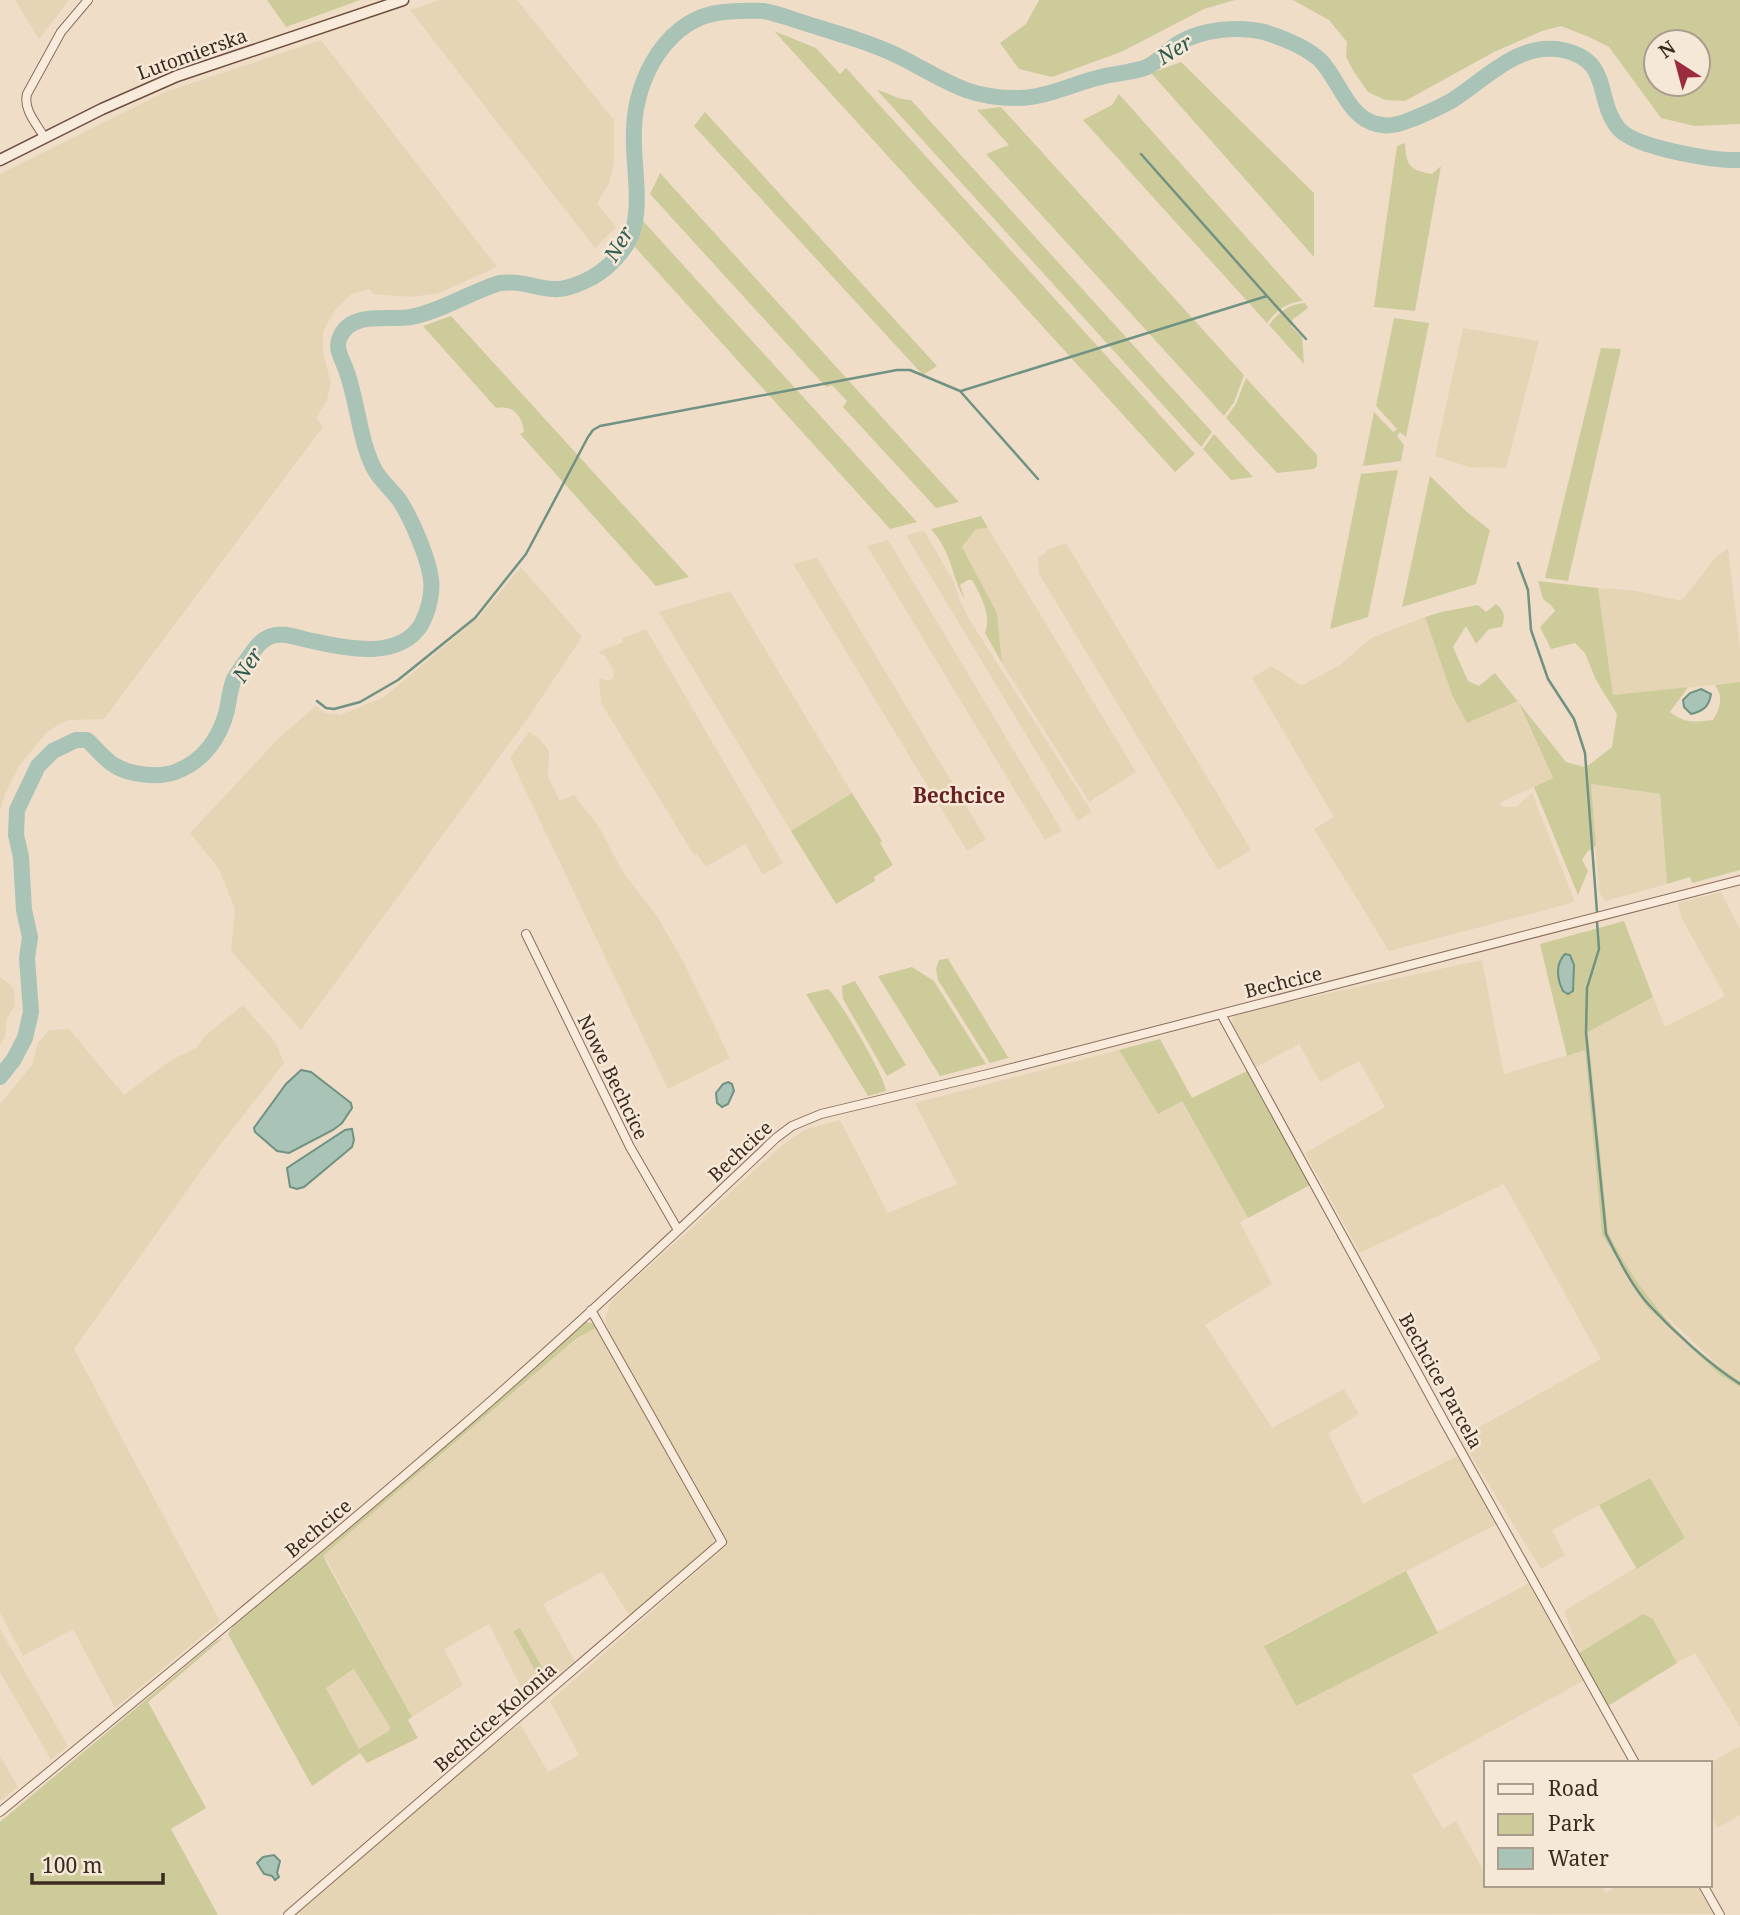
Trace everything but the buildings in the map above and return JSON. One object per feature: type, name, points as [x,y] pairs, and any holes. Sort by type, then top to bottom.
[{"type":"main road","name":"Lutomierska","points":[[0,160],[177,76],[403,0]]},
{"type":"street","points":[[44,137],[27,109],[27,94],[61,32],[88,0]]},
{"type":"street","name":"Bechcice","points":[[0,1812],[398,1481],[591,1310],[792,1126],[809,1118],[1740,880]]},
{"type":"street","name":"Nowe Bechcice","points":[[526,934],[630,1147],[678,1230]]},
{"type":"street","name":"Bechcice Parcela","points":[[1222,1014],[1445,1423],[1634,1761]]},
{"type":"street","name":"Bechcice-Kolonia","points":[[288,1915],[722,1542],[591,1310]]},
{"type":"street","points":[[1704,1887],[1720,1915]]},
{"type":"shaded area","points":[[15,0],[69,0],[39,39]]},
{"type":"shaded area","points":[[440,0],[517,0],[614,120],[614,163],[609,183],[597,203],[616,227],[595,248],[410,10]]},
{"type":"shaded area","points":[[321,40],[497,267],[439,293],[411,297],[373,294],[369,289],[351,294],[335,310],[323,331],[323,353],[331,383],[327,400],[316,418],[323,427],[104,719],[69,720],[46,733],[19,766],[0,811],[0,174],[165,92]]},
{"type":"shaded area","points":[[1463,328],[1539,341],[1506,468],[1469,467],[1435,456]]},
{"type":"shaded area","points":[[988,528],[1136,772],[1090,803],[1002,663],[997,613],[962,547],[976,529]]},
{"type":"shaded area","points":[[924,531],[954,582],[971,622],[1090,809],[1091,812],[1078,821],[906,535]]},
{"type":"shaded area","points":[[888,540],[1062,831],[1045,840],[867,546]]},
{"type":"shaded area","points":[[1066,543],[1251,850],[1218,870],[1039,574],[1038,557],[1046,553],[1046,550]]},
{"type":"shaded area","points":[[1728,548],[1740,649],[1740,682],[1613,695],[1598,588],[1631,590],[1683,599],[1715,558]]},
{"type":"shaded area","points":[[817,558],[986,839],[967,851],[793,564]]},
{"type":"shaded area","points":[[521,567],[582,637],[530,715],[301,1030],[231,951],[235,909],[219,869],[190,833],[279,738],[316,706],[325,713],[340,715],[384,697],[480,616]]},
{"type":"shaded area","points":[[730,591],[852,793],[791,831],[659,612]]},
{"type":"shaded area","points":[[1425,617],[1452,695],[1517,700],[1553,778],[1499,803],[1502,807],[1516,807],[1532,793],[1575,902],[1389,951],[1314,829],[1334,817],[1252,678],[1271,666],[1299,684],[1304,684],[1339,666],[1371,638]]},
{"type":"shaded area","points":[[646,629],[783,863],[763,875],[745,844],[706,867],[697,854],[694,855],[601,703],[599,678],[608,681],[613,678],[614,671],[605,656],[598,652],[623,642],[622,638]]},
{"type":"shaded area","points":[[529,732],[539,738],[549,751],[548,777],[560,801],[574,795],[599,827],[623,872],[657,916],[683,961],[730,1058],[668,1089],[510,758]]},
{"type":"shaded area","points":[[1591,784],[1660,794],[1667,884],[1605,901],[1599,892]]},
{"type":"shaded area","points":[[1721,892],[1740,929],[1740,1381],[1723,1370],[1650,1301],[1623,1261],[1608,1232],[1588,1032],[1653,997],[1665,1027],[1725,996],[1681,917],[1678,903]]},
{"type":"shaded area","points":[[1482,960],[1504,1074],[1585,1050],[1602,1236],[1646,1306],[1720,1375],[1740,1387],[1740,1727],[1695,1653],[1677,1663],[1653,1619],[1643,1615],[1579,1653],[1564,1611],[1685,1538],[1650,1478],[1552,1530],[1565,1555],[1541,1569],[1460,1438],[1601,1359],[1504,1184],[1360,1253],[1305,1153],[1385,1107],[1359,1061],[1320,1082],[1299,1044],[1256,1067],[1232,1024],[1233,1016],[1261,1008]]},
{"type":"shaded area","points":[[0,977],[14,990],[15,1005],[7,1018],[5,1037],[0,1045]]},
{"type":"shaded area","points":[[243,1005],[276,1043],[284,1063],[210,1158],[74,1349],[220,1621],[115,1708],[73,1629],[23,1656],[0,1613],[0,1104],[32,1065],[38,1043],[49,1030],[69,1029],[124,1095],[171,1060],[196,1048],[206,1035]]},
{"type":"shaded area","points":[[1119,1050],[1158,1113],[1181,1100],[1248,1218],[1240,1222],[1272,1284],[1205,1325],[1272,1428],[1344,1389],[1359,1414],[1328,1433],[1363,1504],[1457,1456],[1497,1524],[1264,1645],[1296,1706],[1531,1582],[1583,1676],[1583,1681],[1412,1775],[1443,1829],[1456,1821],[1484,1871],[1484,1887],[1602,1887],[1606,1893],[1616,1887],[1697,1887],[1714,1914],[296,1915],[520,1724],[548,1772],[579,1755],[550,1701],[727,1545],[609,1332],[605,1319],[611,1301],[780,1147],[804,1130],[840,1120],[888,1213],[957,1184],[915,1103]]},
{"type":"shaded area","points":[[596,1328],[714,1538],[712,1546],[630,1617],[602,1572],[543,1604],[575,1661],[550,1681],[520,1628],[513,1631],[544,1687],[528,1701],[489,1624],[444,1649],[463,1685],[412,1717],[324,1555],[577,1339]]},
{"type":"shaded area","points":[[0,1629],[68,1746],[51,1760],[0,1672]]},
{"type":"shaded area","points":[[355,1669],[390,1727],[390,1731],[359,1750],[326,1688]]},
{"type":"shaded area","points":[[1740,1746],[1740,1815],[1717,1828],[1712,1819],[1712,1762]]},
{"type":"shaded area","points":[[0,1756],[18,1787],[0,1801]]},
{"type":"green space","points":[[267,0],[360,0],[286,27]]},
{"type":"green space","points":[[1039,0],[1235,0],[1204,9],[1121,52],[1052,77],[1019,69],[1000,43],[1026,24]]},
{"type":"green space","points":[[1293,0],[1740,0],[1740,124],[1694,126],[1661,118],[1646,98],[1712,98],[1712,28],[1642,28],[1642,92],[1609,47],[1561,26],[1542,31],[1494,52],[1405,101],[1385,100],[1368,92],[1346,57],[1347,42],[1329,20]]},
{"type":"green space","points":[[774,31],[816,48],[840,74],[846,68],[1195,454],[1175,472]]},
{"type":"green space","points":[[1181,62],[1314,193],[1314,257],[1151,73]]},
{"type":"green space","points":[[877,90],[911,100],[1212,432],[1201,447]]},
{"type":"green space","points":[[1119,94],[1303,301],[1282,308],[1267,323],[1083,120],[1112,105]]},
{"type":"green space","points":[[1001,107],[1244,375],[1234,402],[1224,416],[986,154],[1009,145],[977,110]]},
{"type":"green space","points":[[705,112],[937,366],[923,375],[694,126]]},
{"type":"green space","points":[[1405,143],[1406,157],[1410,165],[1418,171],[1432,174],[1441,166],[1415,311],[1374,307],[1397,146]]},
{"type":"green space","points":[[660,173],[959,502],[936,508],[843,407],[847,401],[832,385],[826,387],[650,194]]},
{"type":"green space","points":[[643,221],[917,522],[890,529],[634,246]]},
{"type":"green space","points":[[1305,303],[1308,308],[1292,320],[1291,326],[1302,337],[1304,364],[1269,325],[1284,310]]},
{"type":"green space","points":[[451,316],[689,577],[656,586],[520,434],[524,432],[523,426],[516,413],[508,408],[496,408],[423,326]]},
{"type":"green space","points":[[1394,318],[1429,323],[1406,437],[1400,432],[1397,436],[1404,445],[1401,461],[1363,466],[1374,412],[1393,432],[1397,429],[1376,406]]},
{"type":"green space","points":[[1601,348],[1621,349],[1568,581],[1545,578]]},
{"type":"green space","points":[[1246,378],[1317,455],[1317,466],[1314,469],[1277,473],[1226,418],[1236,404]]},
{"type":"green space","points":[[1214,434],[1253,477],[1231,480],[1203,449]]},
{"type":"green space","points":[[1398,470],[1368,617],[1330,629],[1361,474]]},
{"type":"green space","points":[[1430,476],[1490,530],[1476,584],[1402,607]]},
{"type":"green space","points":[[981,516],[988,528],[976,529],[962,547],[997,613],[1002,663],[985,633],[986,613],[972,580],[960,585],[965,600],[944,547],[931,529]]},
{"type":"green space","points":[[1538,581],[1598,588],[1613,695],[1688,687],[1670,712],[1685,720],[1707,721],[1713,720],[1719,707],[1720,698],[1715,685],[1740,682],[1740,870],[1692,883],[1690,877],[1667,884],[1660,794],[1591,784],[1596,846],[1588,851],[1582,860],[1588,871],[1578,895],[1534,787],[1553,778],[1519,703],[1566,762],[1584,767],[1612,747],[1617,714],[1596,680],[1585,653],[1575,643],[1551,649],[1540,627],[1555,611],[1543,599]]},
{"type":"green space","points":[[1496,604],[1504,614],[1502,627],[1489,629],[1476,644],[1466,626],[1453,647],[1468,681],[1479,686],[1495,673],[1518,701],[1467,723],[1452,695],[1425,617],[1478,605],[1486,612]]},
{"type":"green space","points":[[852,793],[882,841],[880,843],[893,865],[874,877],[875,881],[836,904],[791,831]]},
{"type":"green space","points":[[1624,921],[1653,997],[1588,1032],[1608,1232],[1647,1296],[1664,1316],[1699,1351],[1740,1381],[1740,1387],[1720,1375],[1646,1306],[1602,1235],[1585,1050],[1567,1056],[1540,944]]},
{"type":"green space","points":[[950,958],[948,959],[1008,1057],[1011,1057],[990,1063],[938,980],[936,969],[939,960]]},
{"type":"green space","points":[[912,967],[934,981],[986,1064],[940,1076],[878,976]]},
{"type":"green space","points":[[855,981],[906,1065],[887,1076],[843,999],[842,986]]},
{"type":"green space","points":[[828,989],[861,1038],[886,1091],[868,1096],[806,994]]},
{"type":"green space","points":[[1160,1039],[1192,1098],[1249,1070],[1312,1184],[1248,1218],[1182,1101],[1158,1114],[1119,1050]]},
{"type":"green space","points":[[586,1322],[592,1323],[596,1328],[576,1339],[324,1555],[412,1717],[408,1720],[418,1738],[367,1763],[360,1753],[312,1786],[228,1634],[234,1625],[411,1476]],"holes":[[[354,1669],[390,1727],[389,1731],[359,1749],[326,1688]]]},
{"type":"green space","points":[[1650,1478],[1685,1538],[1637,1569],[1599,1505]]},
{"type":"green space","points":[[1406,1571],[1438,1633],[1296,1706],[1264,1646]]},
{"type":"green space","points":[[1643,1614],[1653,1619],[1677,1663],[1608,1706],[1579,1653]]},
{"type":"green space","points":[[520,1628],[550,1681],[544,1687],[513,1631]]},
{"type":"green space","points":[[223,1638],[148,1702],[206,1808],[171,1829],[218,1915],[0,1915],[0,1822],[216,1641]]},
{"type":"water","points":[[1701,689],[1711,694],[1709,702],[1702,710],[1691,714],[1684,707],[1683,700],[1690,693]]},
{"type":"water","points":[[1565,954],[1570,955],[1574,965],[1573,991],[1568,994],[1563,991],[1558,977],[1558,967]]},
{"type":"water","points":[[301,1070],[311,1072],[351,1103],[352,1108],[342,1123],[333,1130],[289,1153],[277,1151],[255,1132],[254,1128],[286,1084]]},
{"type":"water","points":[[728,1082],[732,1084],[734,1091],[728,1104],[722,1107],[717,1103],[716,1093]]},
{"type":"water","points":[[352,1129],[352,1147],[304,1187],[290,1187],[287,1168],[345,1130]]},
{"type":"water","points":[[274,1855],[280,1861],[277,1873],[279,1877],[275,1880],[264,1874],[257,1863],[263,1857]]},
{"type":"waterway","name":"Ner","points":[[0,1077],[25,1038],[31,1012],[27,958],[30,937],[24,910],[21,857],[16,835],[17,810],[38,766],[53,751],[76,740],[87,740],[110,763],[128,771],[153,775],[175,772],[194,762],[209,748],[224,720],[234,679],[264,640],[282,635],[368,649],[384,648],[411,637],[421,625],[428,609],[431,579],[427,560],[405,509],[370,461],[339,352],[340,337],[353,323],[371,318],[411,317],[500,283],[562,289],[585,281],[607,267],[626,246],[636,218],[634,128],[641,89],[659,53],[686,25],[723,12],[768,12],[881,48],[971,92],[1016,98],[1037,96],[1147,67],[1179,43],[1198,35],[1220,30],[1254,30],[1286,40],[1314,55],[1327,68],[1359,114],[1377,124],[1387,125],[1410,120],[1447,103],[1503,64],[1531,51],[1563,50],[1579,55],[1596,72],[1611,117],[1628,136],[1676,152],[1740,160]]},
{"type":"waterway","points":[[1141,154],[1267,296]]},
{"type":"waterway","points":[[961,391],[1267,296],[1306,339]]},
{"type":"waterway","points":[[317,701],[326,708],[334,709],[360,702],[398,680],[475,618],[526,554],[588,437],[600,426],[897,370],[910,370],[960,391],[1038,479]]},
{"type":"waterway","points":[[1518,563],[1528,590],[1531,630],[1548,679],[1574,719],[1585,753],[1597,912]]},
{"type":"waterway","points":[[1597,922],[1599,949],[1587,988],[1586,1033],[1606,1234],[1620,1262],[1649,1305],[1692,1347],[1740,1384]]},
{"type":"district","name":"Bechcice","points":[[959,796]]}]
